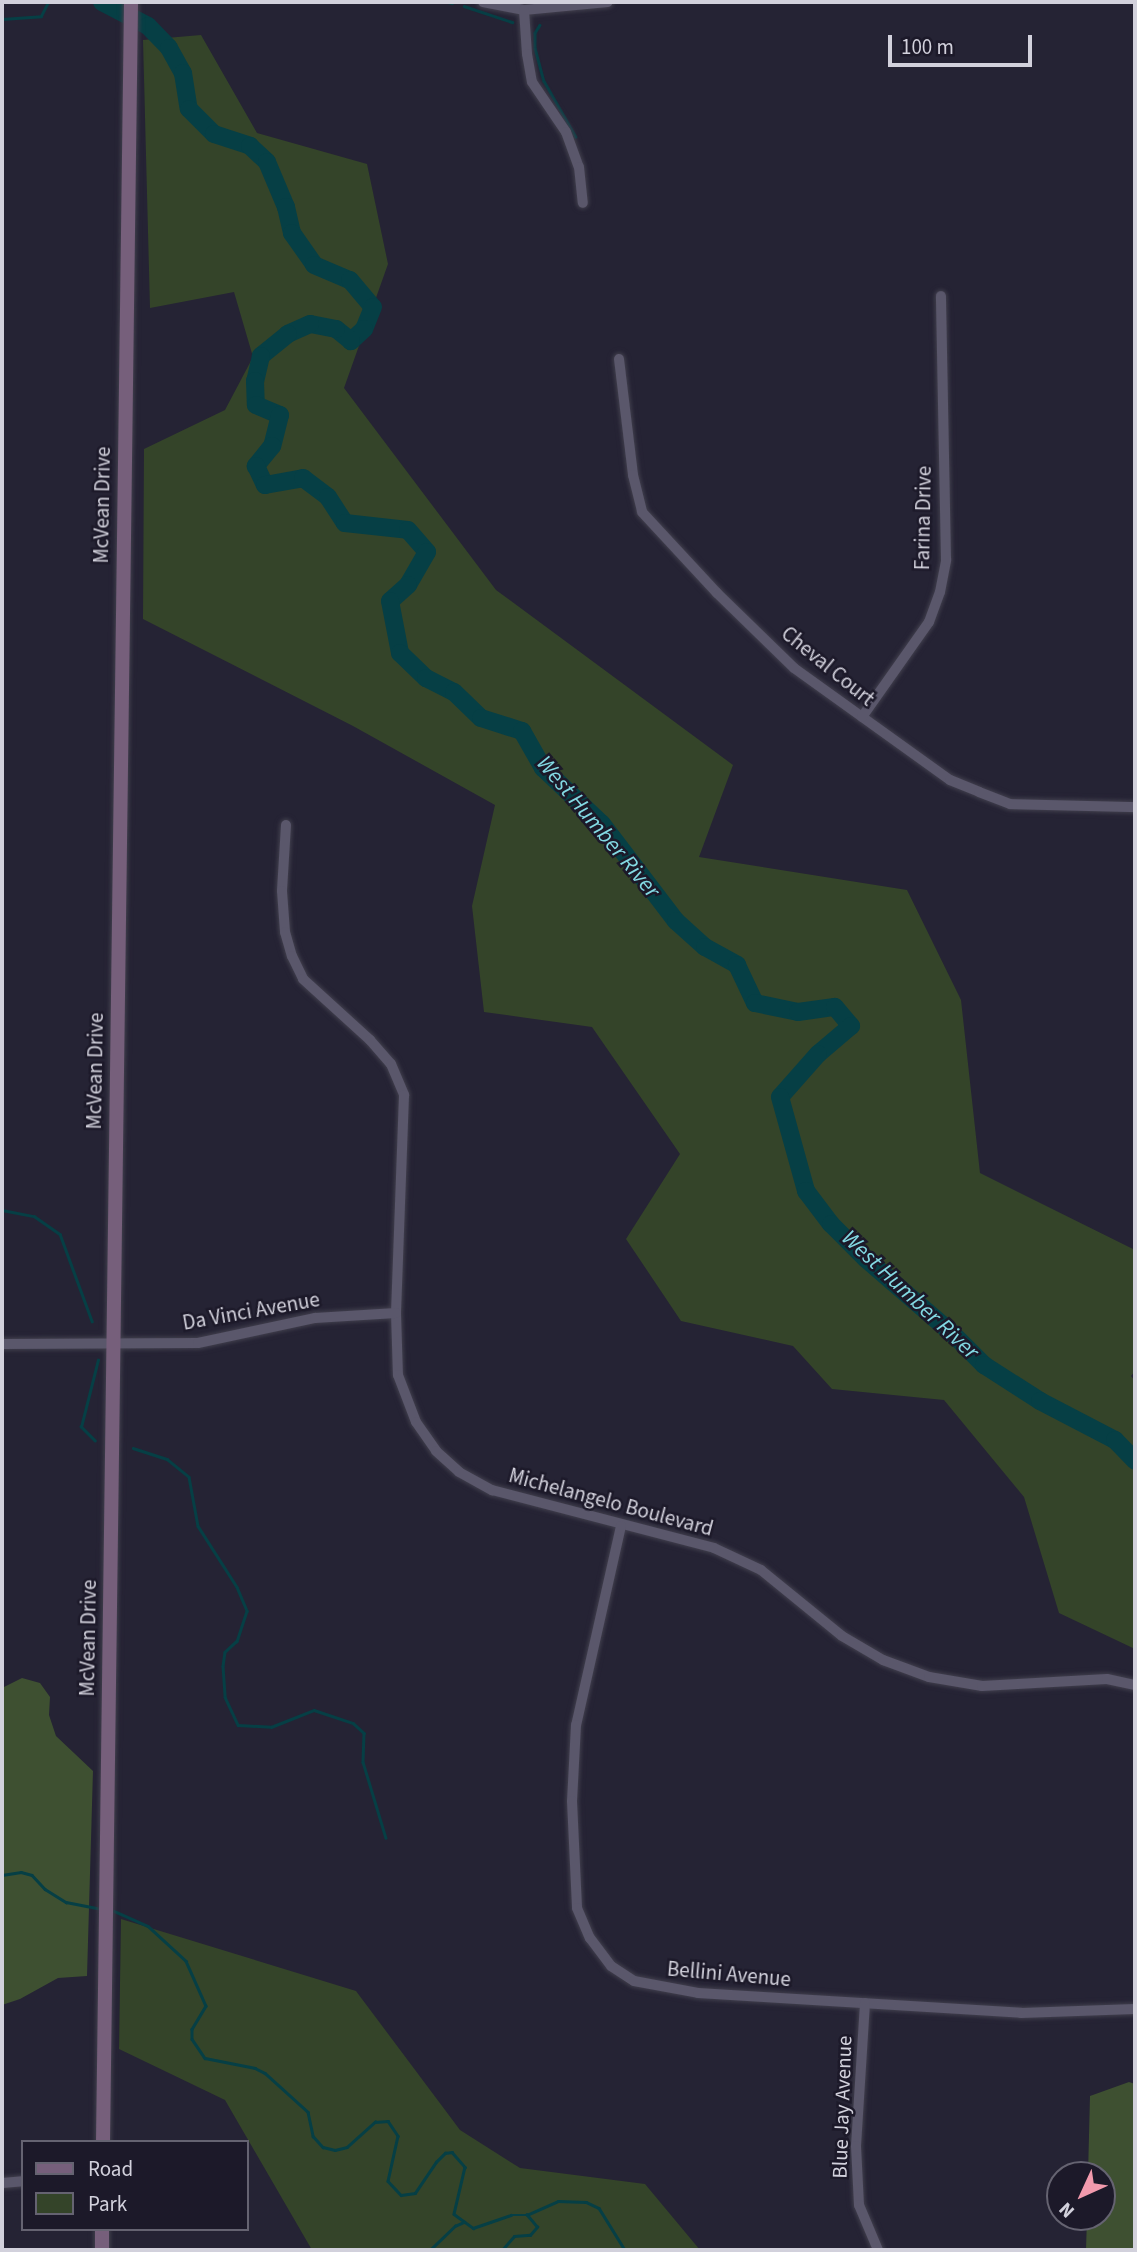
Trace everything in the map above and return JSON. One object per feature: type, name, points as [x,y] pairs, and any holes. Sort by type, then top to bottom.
[{"type":"main road","name":"McVean Drive","points":[[103,2140],[131,3]]},
{"type":"main road","points":[[102,2231],[102,2250]]},
{"type":"street","points":[[483,2],[524,10],[608,2]]},
{"type":"street","points":[[524,10],[532,82],[566,131],[579,167],[583,203]]},
{"type":"street","name":"Farina Drive","points":[[862,717],[929,622],[940,592],[946,560],[941,296]]},
{"type":"street","name":"Cheval Court","points":[[619,359],[633,475],[642,512],[717,593],[793,668],[950,780],[1010,804],[1135,807]]},
{"type":"street","name":"Michelangelo Boulevard","points":[[286,825],[282,891],[285,932],[292,956],[303,979],[370,1040],[391,1064],[404,1096],[396,1313],[398,1375],[416,1422],[444,1459],[459,1472],[492,1490],[621,1526],[714,1548],[761,1570],[842,1636],[883,1660],[929,1677],[982,1686],[1107,1679],[1135,1685]]},
{"type":"street","name":"Da Vinci Avenue","points":[[2,1344],[112,1346],[198,1343],[315,1318],[396,1313]]},
{"type":"street","name":"Bellini Avenue","points":[[621,1526],[576,1725],[572,1801],[577,1908],[590,1938],[611,1966],[634,1981],[661,1989],[1021,2013],[1135,2008]]},
{"type":"street","name":"Blue Jay Avenue","points":[[865,2003],[857,2170],[859,2205],[878,2250]]},
{"type":"street","points":[[2,2183],[21,2181]]},
{"type":"green space","points":[[201,35],[257,133],[367,164],[388,264],[344,388],[496,590],[733,765],[699,857],[907,890],[961,1000],[980,1173],[1135,1250],[1135,1371],[1131,1376],[1135,1381],[1135,1649],[1059,1613],[1024,1497],[944,1400],[832,1389],[793,1346],[681,1321],[626,1239],[680,1154],[592,1027],[484,1012],[472,906],[495,805],[353,726],[143,619],[144,449],[225,410],[253,357],[234,292],[150,308],[143,40]]},
{"type":"green space","points":[[22,1678],[40,1683],[50,1697],[49,1715],[56,1736],[93,1771],[87,1976],[58,1978],[20,1999],[2,2005],[2,1688]]},
{"type":"green space","points":[[121,1919],[356,1991],[460,2130],[520,2168],[645,2184],[700,2250],[312,2250],[225,2100],[119,2049]]},
{"type":"green space","points":[[1129,2082],[1135,2084],[1135,2250],[1086,2250],[1087,2231],[1116,2231],[1116,2161],[1088,2161],[1090,2096]]},
{"type":"waterway","points":[[2,19],[41,16],[48,2]]},
{"type":"waterway","name":"West Humber River","points":[[102,2],[148,26],[169,48],[183,73],[189,109],[214,134],[250,146],[267,162],[286,207],[292,233],[314,265],[350,280],[373,307],[364,329],[351,341],[336,329],[310,324],[288,334],[261,356],[255,381],[256,405],[280,415],[272,446],[256,466],[265,485],[303,478],[328,497],[345,523],[408,530],[427,552],[408,585],[390,601],[400,653],[426,678],[454,692],[481,718],[522,731],[543,768],[602,824],[676,921],[705,947],[737,965],[755,1003],[798,1012],[835,1007],[851,1026],[818,1054],[780,1097],[806,1191],[831,1224],[866,1259],[953,1334],[984,1365],[1040,1401],[1115,1440],[1135,1461]]},
{"type":"waterway","points":[[448,2],[452,3]]},
{"type":"waterway","points":[[464,6],[512,22]]},
{"type":"waterway","points":[[540,25],[535,33],[535,48],[544,81],[576,137]]},
{"type":"waterway","points":[[2,1210],[34,1216],[60,1234],[92,1321]]},
{"type":"waterway","points":[[95,1441],[81,1427],[98,1360]]},
{"type":"waterway","points":[[133,1448],[167,1459],[189,1477],[198,1526],[237,1587],[247,1611],[237,1641],[225,1652],[223,1666],[225,1697],[238,1725],[271,1727],[314,1710],[353,1723],[364,1733],[363,1762],[386,1838]]},
{"type":"waterway","points":[[2,1875],[21,1872],[32,1875],[45,1889],[66,1902],[97,1908]]},
{"type":"waterway","points":[[114,1911],[148,1926],[186,1961],[206,2006],[192,2029],[192,2039],[205,2058],[255,2068],[265,2073],[308,2112],[313,2136],[323,2147],[335,2150],[347,2147],[375,2122],[388,2121],[398,2136],[388,2181],[401,2195],[415,2193],[436,2162],[445,2153],[452,2152],[465,2167],[454,2214],[473,2228],[511,2215],[527,2215],[558,2201],[586,2202],[599,2208],[625,2250]]},
{"type":"waterway","points":[[502,2250],[514,2236],[530,2235],[537,2227],[527,2215]]},
{"type":"waterway","points":[[430,2250],[455,2226],[464,2222]]}]
